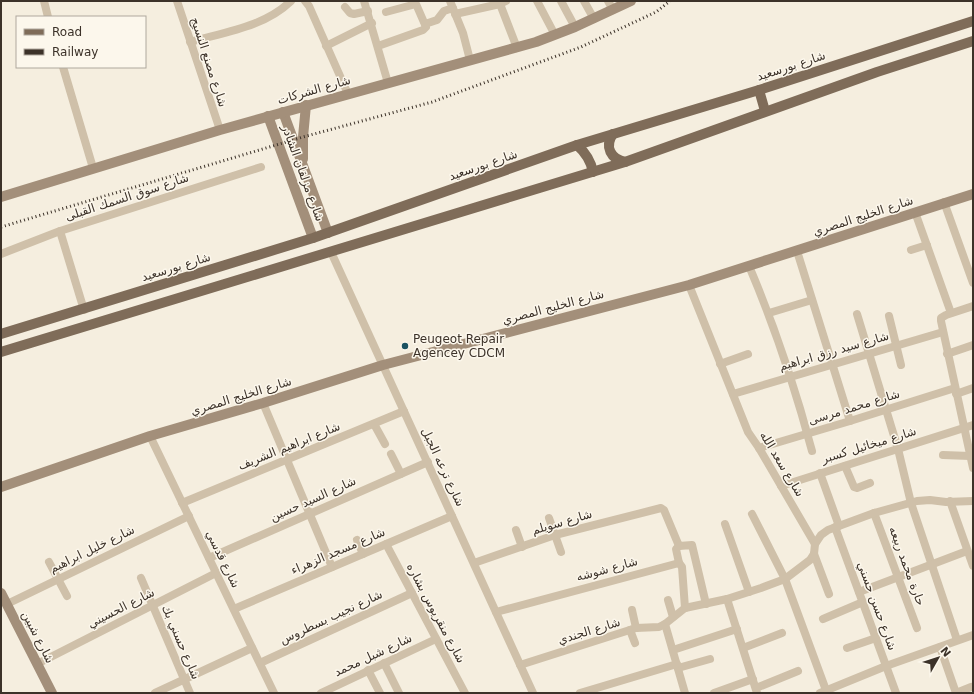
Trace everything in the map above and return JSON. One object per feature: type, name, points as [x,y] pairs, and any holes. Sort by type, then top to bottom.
[{"type":"main road","name":"شارع بورسعيد","points":[[1,334],[84,310],[314,238],[577,145],[759,90],[973,21]]},
{"type":"main road","points":[[1,352],[625,162],[877,72],[973,41]]},
{"type":"main road","points":[[759,90],[765,111]]},
{"type":"main road","points":[[612,134],[609,150],[615,158],[625,162]]},
{"type":"main road","points":[[577,145],[586,154],[593,172]]},
{"type":"street","points":[[44,1],[48,16]]},
{"type":"street","name":"شارع مصنع النسيج","points":[[177,1],[220,130]]},
{"type":"street","points":[[190,42],[256,24],[284,8],[291,1]]},
{"type":"street","points":[[305,1],[348,94]]},
{"type":"street","points":[[364,1],[372,23],[388,83]]},
{"type":"street","points":[[537,1],[555,35]]},
{"type":"street","points":[[561,1],[575,27]]},
{"type":"street","points":[[584,1],[594,19]]},
{"type":"street","name":"شارع الشركات","points":[[1,197],[306,105],[517,48],[555,35],[594,19],[611,5],[631,1]]},
{"type":"street","points":[[424,24],[438,19],[444,11],[453,8],[503,2],[517,48]]},
{"type":"street","points":[[378,46],[426,27],[417,5],[412,3],[386,12]]},
{"type":"street","points":[[345,7],[350,13],[354,14],[368,10]]},
{"type":"street","points":[[453,8],[470,60]]},
{"type":"street","points":[[326,46],[372,23]]},
{"type":"street","points":[[63,68],[93,168]]},
{"type":"street","points":[[302,165],[306,105]]},
{"type":"street","name":"شارع مزلقان الشادر","points":[[283,112],[328,233]]},
{"type":"street","name":"شارع مزلقان الشادر","points":[[268,116],[314,238]]},
{"type":"street","name":"شارع سوق السمك القبلى","points":[[1,254],[60,231],[261,167]]},
{"type":"street","points":[[298,197],[312,192]]},
{"type":"street","name":"شارع الخليج المصري","points":[[1,487],[150,436],[263,403],[383,365],[689,285],[944,202],[973,194]]},
{"type":"street","points":[[944,202],[971,270],[973,284]]},
{"type":"street","points":[[915,212],[948,314]]},
{"type":"street","points":[[60,231],[84,310]]},
{"type":"street","points":[[911,250],[926,245]]},
{"type":"street","points":[[797,251],[850,421]]},
{"type":"street","name":"شارع ترعه الجبل","points":[[331,252],[533,693]]},
{"type":"street","points":[[749,266],[769,313],[791,377],[812,451]]},
{"type":"street","name":"شارع سعد الله","points":[[689,285],[748,432],[759,448],[815,544]]},
{"type":"street","points":[[769,313],[812,300]]},
{"type":"street","points":[[973,306],[948,314],[941,318],[947,354],[973,466]]},
{"type":"street","points":[[857,314],[898,449],[911,503],[957,640]]},
{"type":"street","points":[[889,316],[901,365]]},
{"type":"street","name":"شارع سيد رزق ابراهيم","points":[[733,394],[943,332]]},
{"type":"street","points":[[947,354],[973,345]]},
{"type":"street","points":[[720,364],[748,354]]},
{"type":"street","name":"شارع محمد مرسى","points":[[759,448],[886,409],[973,388]]},
{"type":"street","points":[[263,403],[332,567]]},
{"type":"street","name":"شارع ابراهيم الشريف","points":[[182,503],[404,411]]},
{"type":"street","points":[[374,424],[385,444]]},
{"type":"street","name":"شارع ميخائيل كسبر","points":[[781,486],[973,425]]},
{"type":"street","name":"شارع قدسي","points":[[150,436],[274,693]]},
{"type":"street","points":[[391,454],[401,474]]},
{"type":"street","points":[[943,455],[970,456]]},
{"type":"street","name":"شارع السيد حسين","points":[[209,558],[428,462]]},
{"type":"street","points":[[845,466],[854,487],[857,488],[870,483]]},
{"type":"street","name":"شارع حسن حسني","points":[[820,473],[859,592],[896,693]]},
{"type":"street","points":[[829,594],[814,554],[815,544],[828,530],[874,513],[911,503],[930,500],[950,502],[973,501]]},
{"type":"street","points":[[950,502],[973,566]]},
{"type":"street","name":"شارع سويلم","points":[[474,563],[555,535],[659,508],[664,510],[679,546]]},
{"type":"street","name":"حارة محمد ربيعه","points":[[874,513],[917,628]]},
{"type":"street","points":[[752,514],[785,579],[824,692],[886,666],[973,635]]},
{"type":"street","name":"شارع خليل ابراهيم","points":[[3,597],[58,579],[189,516]]},
{"type":"street","name":"شارع مسجد الزهراء","points":[[234,609],[452,516]]},
{"type":"street","points":[[549,518],[561,552]]},
{"type":"street","points":[[725,524],[748,592]]},
{"type":"street","points":[[516,530],[522,546]]},
{"type":"street","points":[[357,540],[363,554]]},
{"type":"street","name":"شارع منقريوس بشاره","points":[[386,544],[465,693]]},
{"type":"street","points":[[685,608],[682,567],[679,563],[676,549],[679,546],[691,544],[692,546],[706,604]]},
{"type":"street","points":[[859,592],[967,551]]},
{"type":"street","points":[[685,693],[666,624],[685,608],[727,599],[785,579],[810,560],[814,554]]},
{"type":"street","points":[[49,562],[67,596]]},
{"type":"street","name":"شارع شوشه","points":[[496,612],[679,563]]},
{"type":"street","name":"شارع الحسيني","points":[[37,664],[216,573]]},
{"type":"street","name":"شارع حسني بك","points":[[142,578],[190,693]]},
{"type":"street","name":"شارع نجيب بسطروس","points":[[260,664],[412,593]]},
{"type":"street","name":"شارع شبين","points":[[3,597],[52,693]]},
{"type":"street","points":[[727,599],[757,690],[798,671]]},
{"type":"street","points":[[668,600],[673,617]]},
{"type":"street","points":[[823,619],[863,602]]},
{"type":"street","points":[[632,610],[634,643]]},
{"type":"street","name":"شارع الجندي","points":[[520,665],[633,629],[654,628],[666,624]]},
{"type":"street","points":[[673,650],[737,629]]},
{"type":"street","points":[[743,648],[782,633]]},
{"type":"street","points":[[847,648],[876,638]]},
{"type":"street","name":"شارع شبل محمد","points":[[321,693],[336,690],[368,670],[436,639]]},
{"type":"street","points":[[940,647],[956,693],[971,687]]},
{"type":"street","points":[[154,693],[252,648]]},
{"type":"street","points":[[580,693],[678,666],[710,659]]},
{"type":"street","points":[[384,663],[399,693]]},
{"type":"street","points":[[368,670],[380,693]]},
{"type":"street","points":[[714,693],[753,679]]},
{"type":"railway","points":[[1,227],[303,137],[432,102],[581,47],[656,12],[670,1]]},
{"type":"place","name":"Peugeot Repair Agencey CDCM","points":[[405,346]]}]
